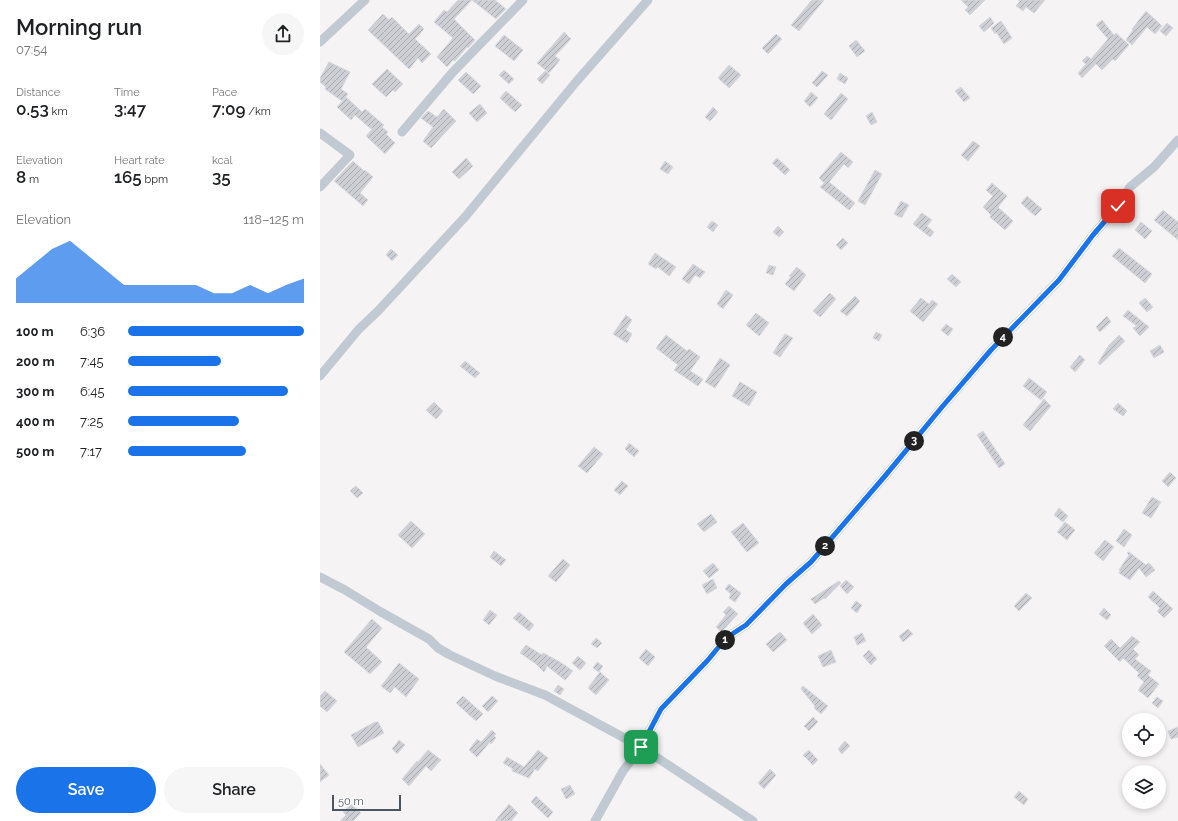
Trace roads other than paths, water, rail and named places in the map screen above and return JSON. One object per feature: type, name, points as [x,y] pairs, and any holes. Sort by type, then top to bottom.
[{"type":"street","points":[[320,42],[365,0]]},
{"type":"street","points":[[402,132],[452,73],[524,0]]},
{"type":"street","points":[[320,376],[359,329],[378,311],[465,217],[576,82],[648,0]]},
{"type":"street","points":[[320,132],[350,155],[320,187]]},
{"type":"street","points":[[595,821],[623,771],[641,747],[661,709],[708,660],[726,638],[746,625],[786,584],[811,562],[991,350],[1059,280],[1093,235],[1118,206],[1130,187],[1154,167],[1178,140]]},
{"type":"street","points":[[320,577],[420,634],[450,655],[495,676],[545,695],[641,747],[753,821]]}]
